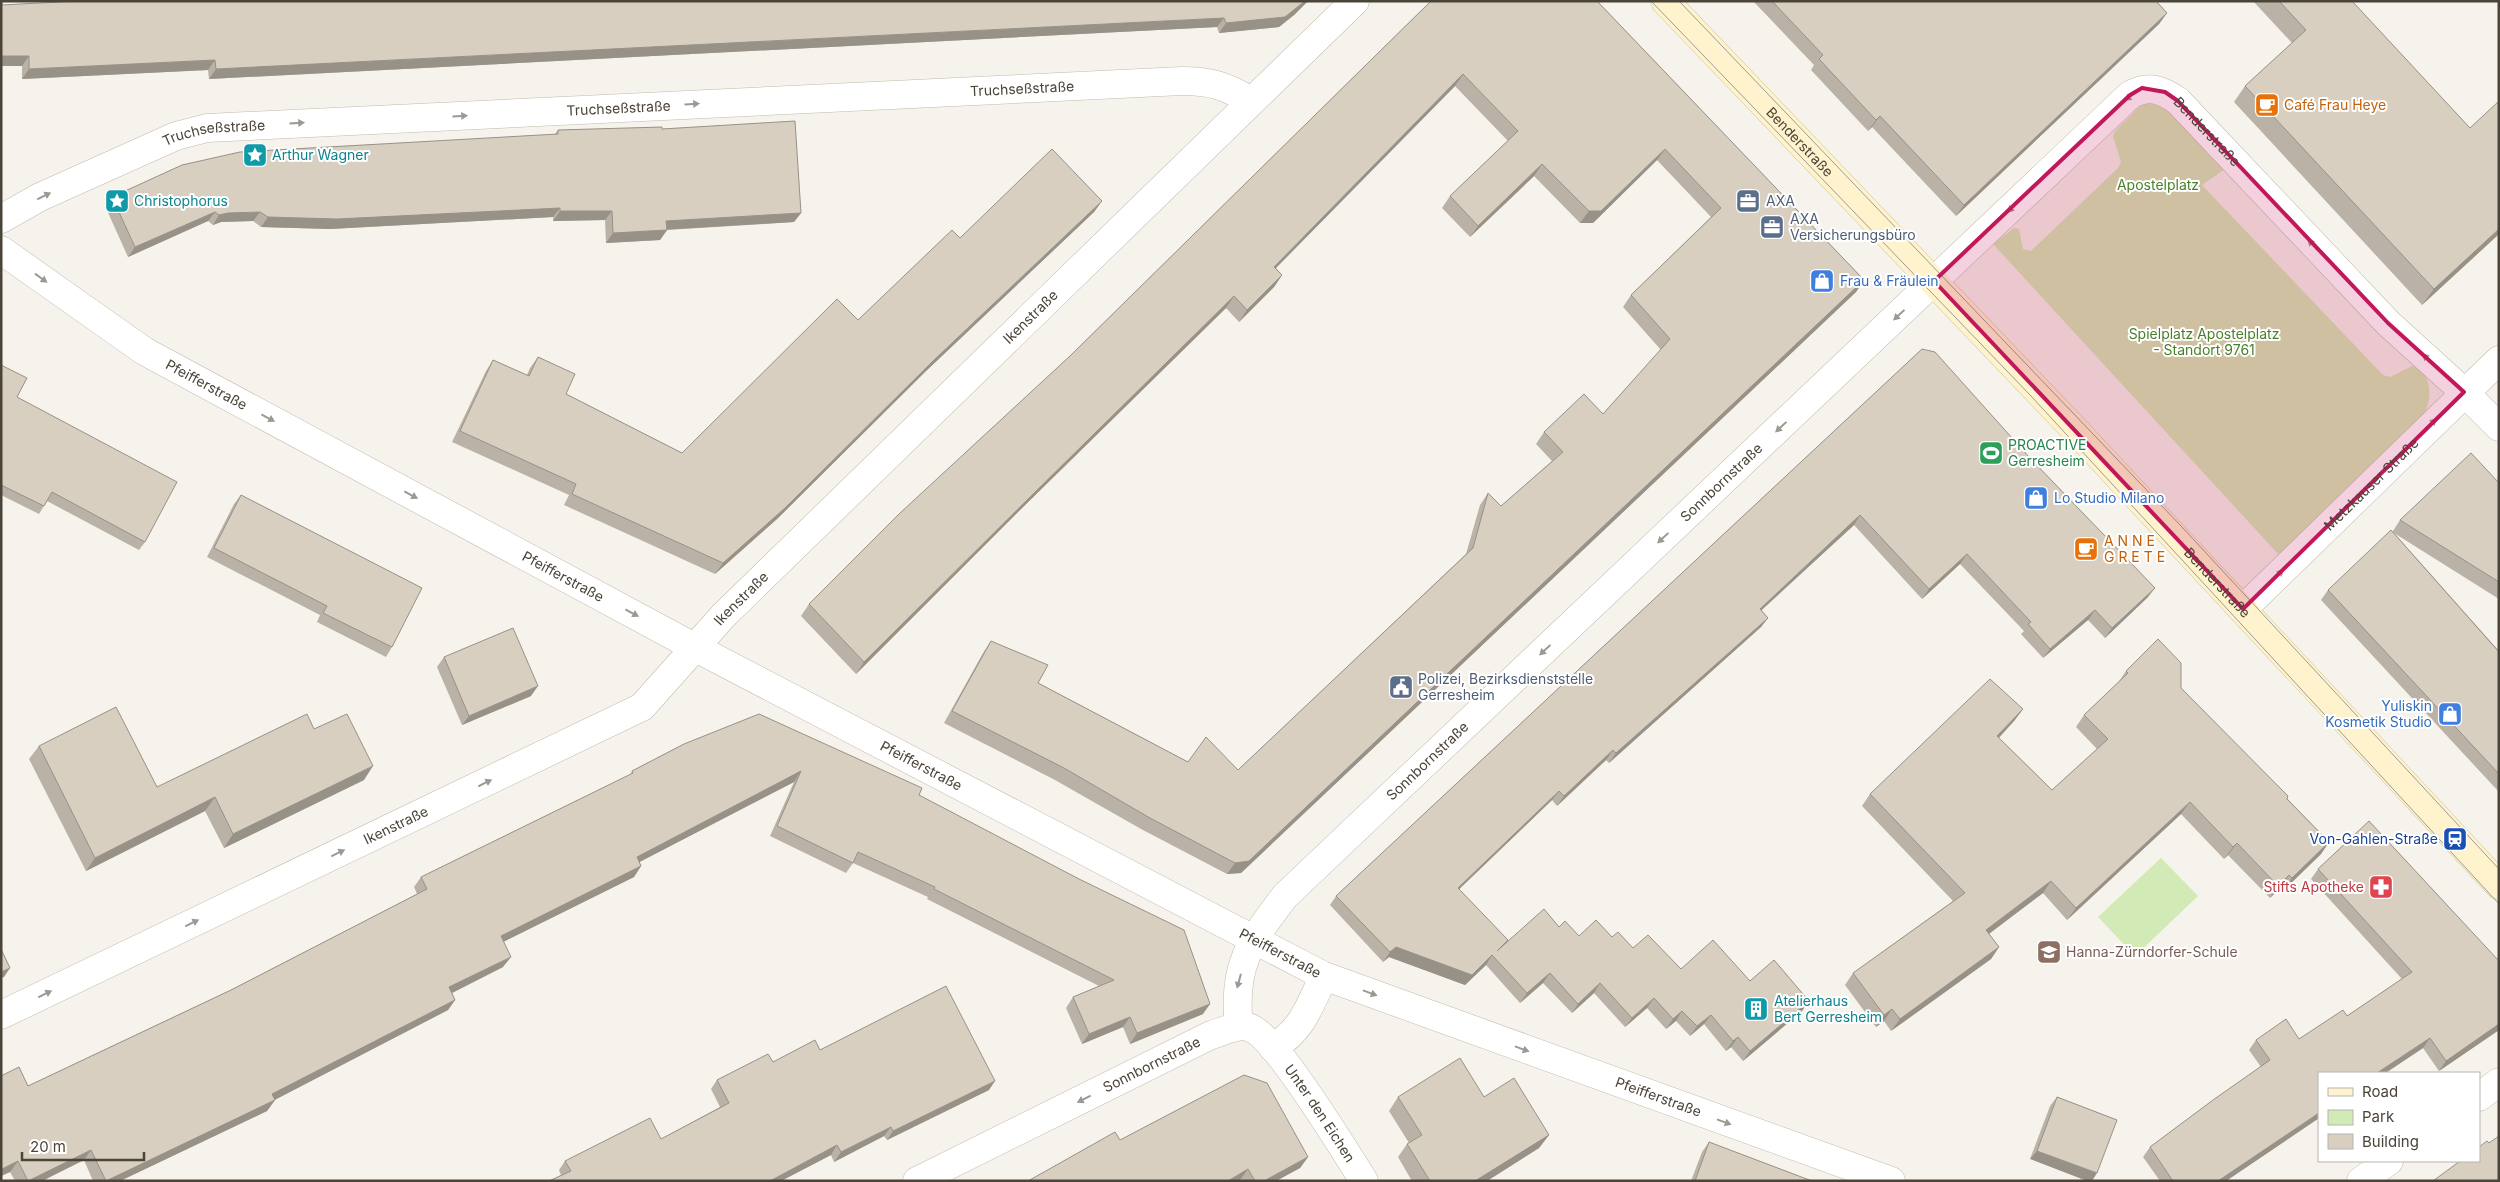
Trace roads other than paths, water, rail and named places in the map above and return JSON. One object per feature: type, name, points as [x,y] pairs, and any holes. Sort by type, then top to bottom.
[{"type":"street","name":"Ikenstraße","points":[[1,1015],[642,707],[694,647],[1355,1]]},
{"type":"street","name":"Benderstraße","points":[[1665,1],[1934,281],[2243,609],[2499,885]]},
{"type":"street","name":"Truchseßstraße","points":[[1,219],[40,197],[176,136],[207,128],[1182,81],[1207,81],[1230,88],[1251,101]]},
{"type":"street","name":"Benderstraße","points":[[1934,281],[2130,95],[2142,88],[2151,88],[2165,92],[2178,101],[2388,323],[2464,392],[2499,427]]},
{"type":"street","name":"Pfeifferstraße","points":[[1,250],[144,351],[694,647],[1254,937],[1324,976],[1891,1181]]},
{"type":"street","name":"Sonnbornstraße","points":[[917,1181],[1211,1035],[1239,1026],[1237,992],[1246,955],[1254,937],[1292,889],[1934,281]]},
{"type":"street","name":"Metzkauser Straße","points":[[2243,609],[2499,360]]},
{"type":"street","points":[[1273,1048],[1289,1038],[1299,1027],[1324,976]]},
{"type":"street","name":"Unter den Eichen","points":[[1239,1026],[1247,1026],[1258,1031],[1273,1048],[1297,1078],[1364,1181]]},
{"type":"street","points":[[2480,1096],[2499,1082]]},
{"type":"street","points":[[2361,1181],[2388,1162]]},
{"type":"tram line","points":[[1651,1],[2031,396],[2499,904]]},
{"type":"tram line","points":[[1679,1],[2181,526],[2499,869]]},
{"type":"place","name":"Café Frau Heye","points":[[2267,105]]},
{"type":"place","name":"Arthur Wagner","points":[[255,155]]},
{"type":"place","name":"Christophorus","points":[[117,201]]},
{"type":"place","name":"AXA","points":[[1748,201]]},
{"type":"place","name":"AXA Versicherungsbüro","points":[[1772,227]]},
{"type":"place","name":"Frau & Fräulein","points":[[1822,281]]},
{"type":"place","name":"PROACTIVE Gerresheim","points":[[1991,453]]},
{"type":"place","name":"Lo Studio Milano","points":[[2036,498]]},
{"type":"place","name":"A N N E G R E T E","points":[[2086,549]]},
{"type":"place","name":"Polizei, Bezirksdienststelle Gerresheim","points":[[1401,687]]},
{"type":"place","name":"Yuliskin Kosmetik Studio","points":[[2450,714]]},
{"type":"place","name":"Von-Gahlen-Straße","points":[[2455,839]]},
{"type":"place","name":"Stifts Apotheke","points":[[2381,887]]},
{"type":"place","name":"Hanna-Zürndorfer-Schule","points":[[2049,952]]},
{"type":"place","name":"Atelierhaus Bert Gerresheim","points":[[1756,1009]]},
{"type":"park label","name":"Apostelplatz","points":[[2158,185]]},
{"type":"park label","name":"Spielplatz Apostelplatz - Standort 9761","points":[[2204,342]]}]
